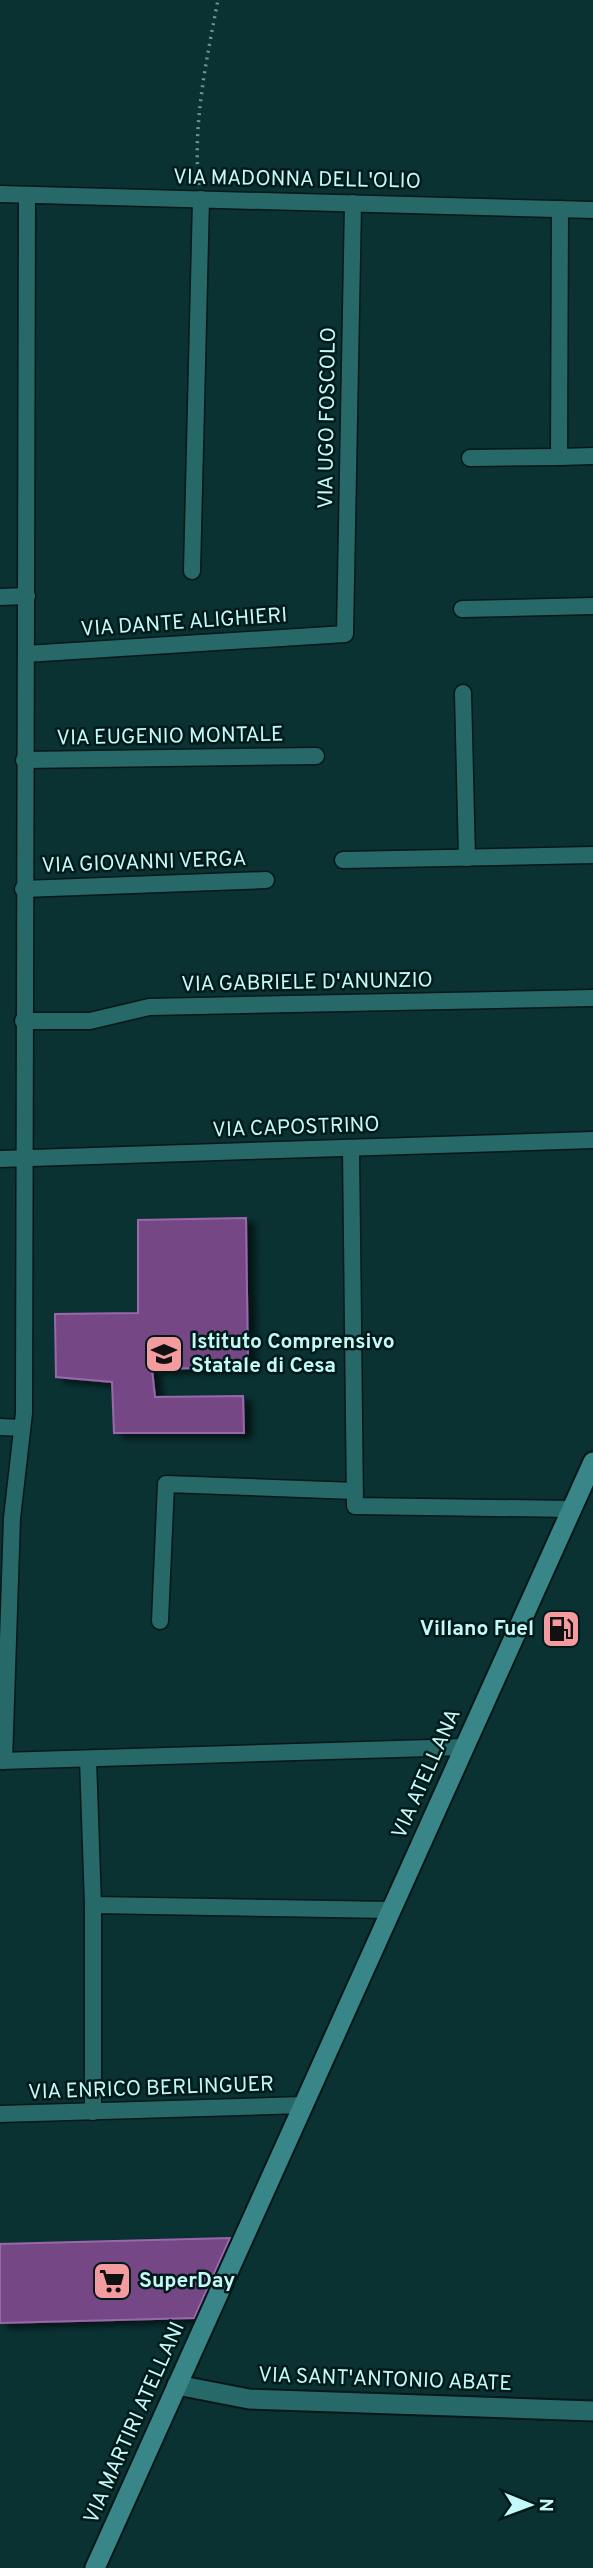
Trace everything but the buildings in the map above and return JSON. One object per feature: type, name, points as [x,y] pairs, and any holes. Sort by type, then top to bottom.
[{"type":"main road","name":"VIA ATELLANA","points":[[303,2105],[464,1747],[581,1502],[593,1462]]},
{"type":"main road","name":"VIA MARTIRI ATELLANI","points":[[95,2568],[303,2105]]},
{"type":"street","name":"VIA MADONNA DELL'OLIO","points":[[0,194],[593,210]]},
{"type":"street","points":[[27,195],[22,1428],[12,1517],[2,1761],[464,1747]]},
{"type":"street","points":[[192,571],[201,200]]},
{"type":"street","name":"VIA UGO FOSCOLO","points":[[345,634],[353,203]]},
{"type":"street","points":[[559,457],[561,209]]},
{"type":"street","points":[[470,458],[593,456]]},
{"type":"street","points":[[0,597],[27,596]]},
{"type":"street","points":[[462,609],[593,606]]},
{"type":"street","name":"VIA DANTE ALIGHIERI","points":[[26,654],[345,634]]},
{"type":"street","points":[[463,693],[467,858]]},
{"type":"street","name":"VIA EUGENIO MONTALE","points":[[24,760],[316,756]]},
{"type":"street","points":[[343,860],[593,855]]},
{"type":"street","name":"VIA GIOVANNI VERGA","points":[[23,889],[267,880]]},
{"type":"street","name":"VIA GABRIELE D'ANUNZIO","points":[[23,1021],[90,1021],[149,1007],[593,998]]},
{"type":"street","name":"VIA CAPOSTRINO","points":[[0,1159],[593,1140]]},
{"type":"street","points":[[351,1148],[355,1506],[581,1502]]},
{"type":"street","points":[[0,1427],[22,1428]]},
{"type":"street","points":[[160,1621],[166,1484],[355,1491]]},
{"type":"street","points":[[88,1759],[93,1905],[93,2112]]},
{"type":"street","points":[[93,1905],[391,1910]]},
{"type":"street","name":"VIA ENRICO BERLINGUER","points":[[0,2114],[303,2105]]},
{"type":"street","name":"VIA SANT'ANTONIO ABATE","points":[[177,2385],[249,2399],[593,2411]]},
{"type":"path","points":[[201,200],[198,143],[208,47],[218,0]]},
{"type":"place","name":"Istituto Comprensivo Statale di Cesa","points":[[164,1354]]},
{"type":"place","name":"Villano Fuel","points":[[561,1629]]},
{"type":"place","name":"SuperDay","points":[[112,2281]]}]
